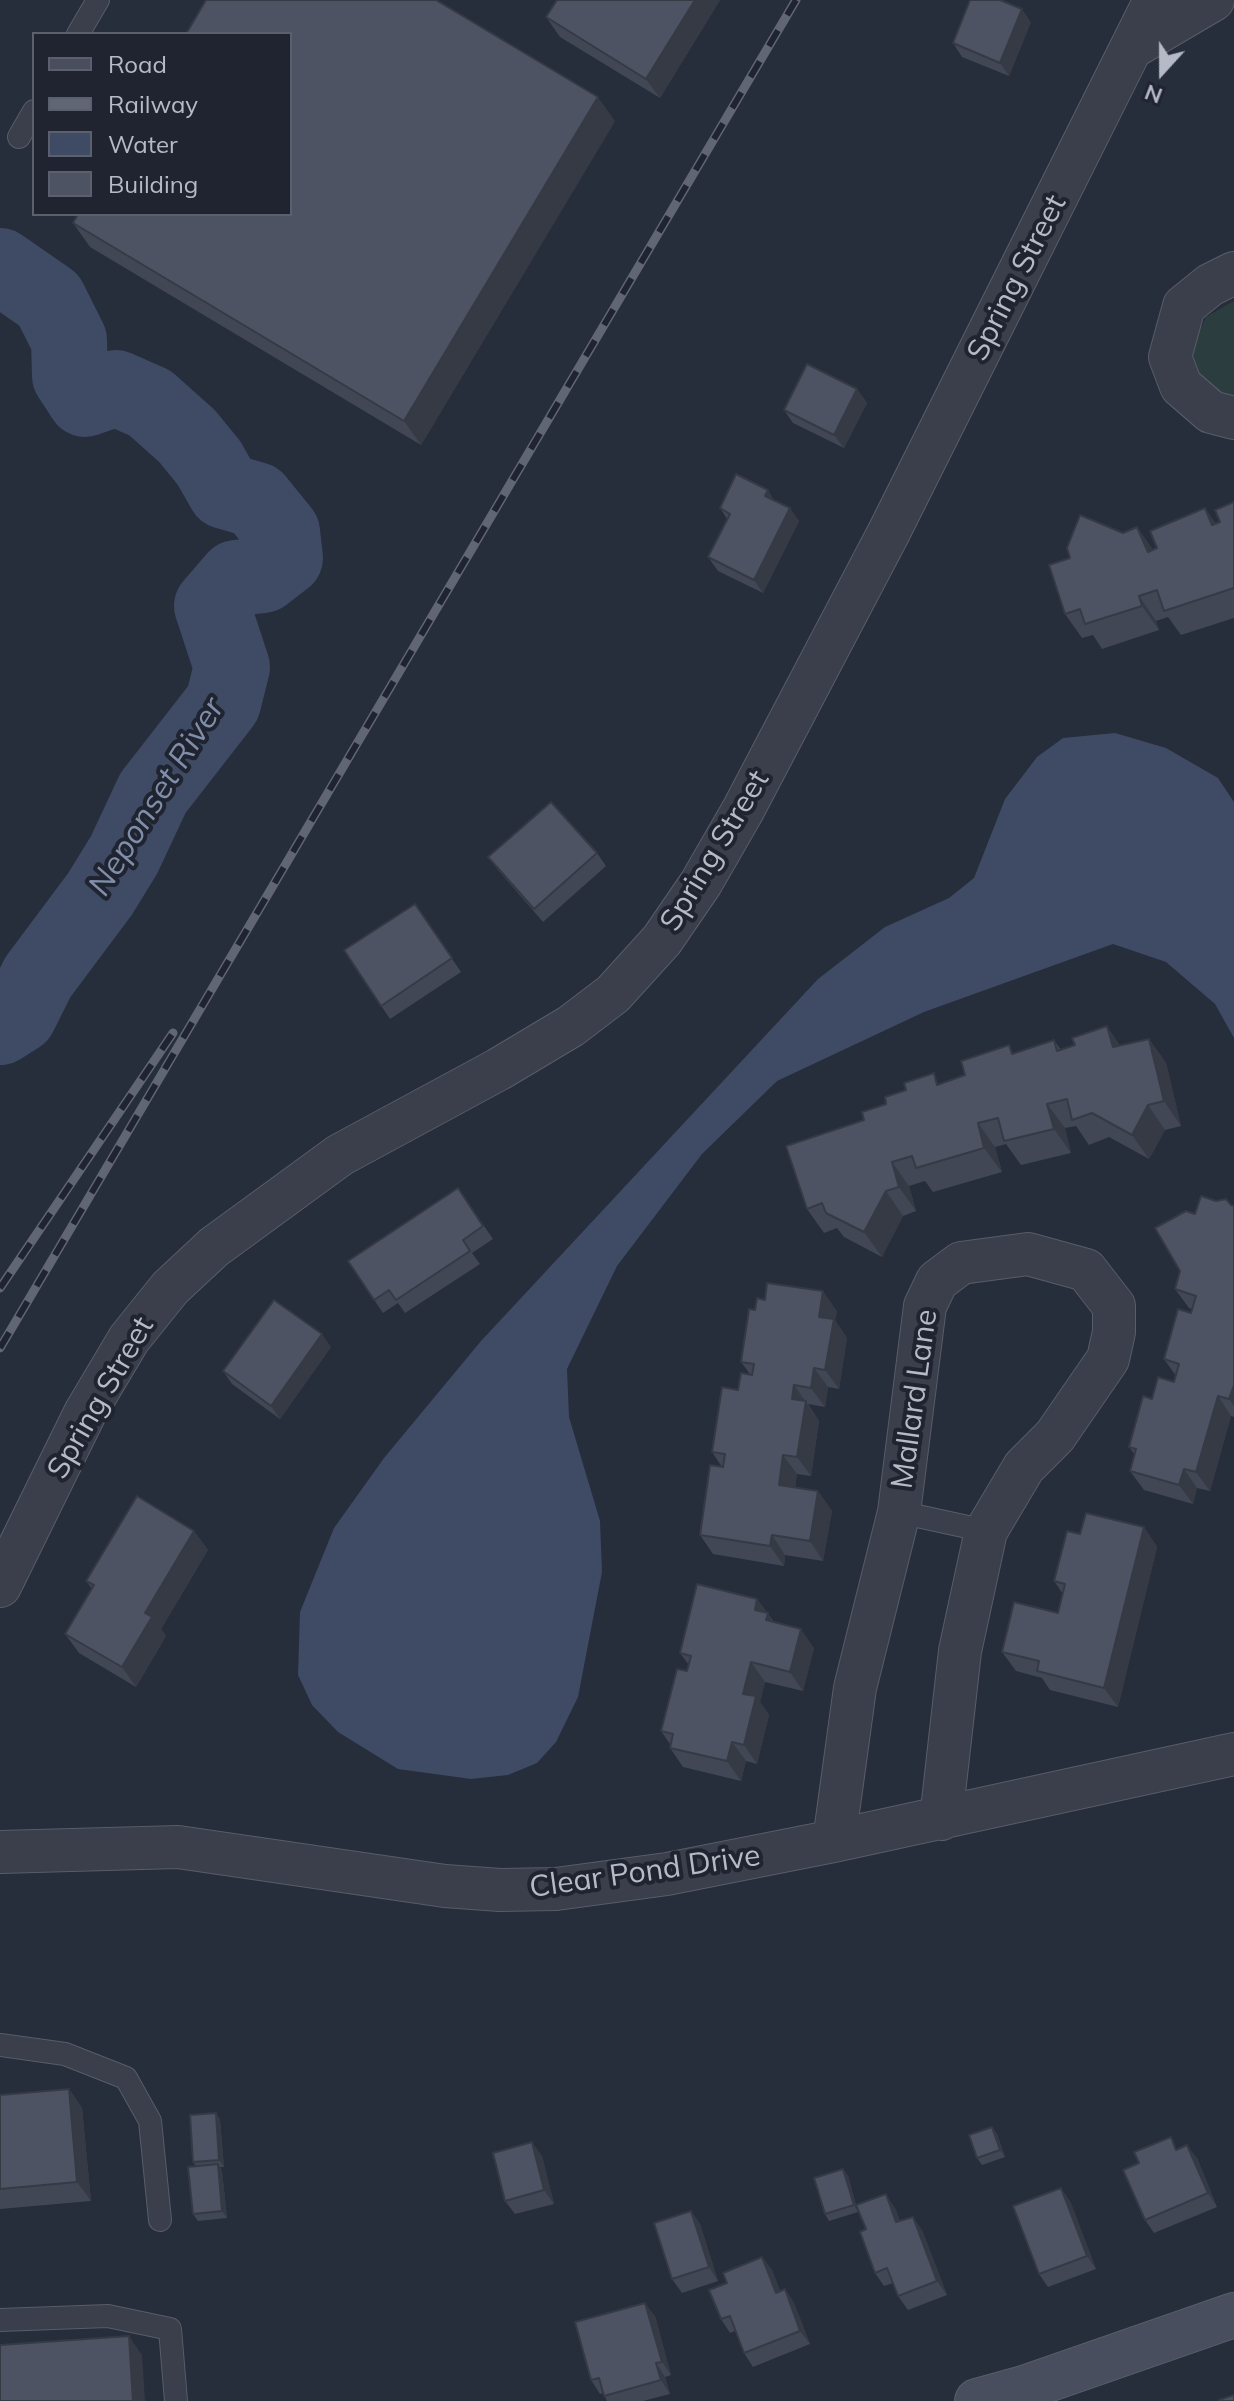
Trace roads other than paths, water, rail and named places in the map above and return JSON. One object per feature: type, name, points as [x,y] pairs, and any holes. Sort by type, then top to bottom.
[{"type":"street","name":"Spring Street","points":[[0,1586],[85,1413],[129,1339],[170,1288],[214,1247],[340,1155],[499,1069],[571,1026],[613,994],[662,940],[701,883],[743,810],[889,532],[1155,0]]},
{"type":"street","points":[[1133,47],[1213,0]]},
{"type":"street","points":[[1234,273],[1210,285],[1184,306],[1170,357],[1181,386],[1211,412],[1234,418]]},
{"type":"street","name":"Mallard Lane","points":[[834,1841],[855,1688],[899,1512],[925,1306],[937,1281],[961,1263],[1028,1254],[1086,1270],[1114,1306],[1114,1332],[1108,1359],[1055,1436],[1024,1467],[986,1531],[960,1651],[941,1819]]},
{"type":"street","name":"Clear Pond Drive","points":[[0,1852],[178,1847],[445,1886],[500,1890],[556,1889],[667,1874],[834,1841],[1234,1754]]},
{"type":"street","points":[[977,2401],[1024,2388],[1234,2315]]},
{"type":"lane","points":[[79,32],[98,0]]},
{"type":"lane","points":[[19,137],[32,114]]},
{"type":"lane","points":[[899,1512],[986,1531]]},
{"type":"lane","points":[[0,2045],[65,2054],[126,2078],[150,2121],[160,2220]]},
{"type":"lane","points":[[0,2320],[108,2316],[170,2329],[176,2401]]},
{"type":"water","points":[[1115,733],[1166,748],[1218,778],[1234,802],[1234,1038],[1215,1004],[1166,962],[1113,944],[924,1012],[777,1081],[702,1154],[617,1266],[567,1369],[569,1417],[600,1521],[602,1572],[578,1697],[556,1742],[537,1763],[508,1775],[471,1779],[398,1769],[338,1732],[312,1705],[298,1675],[300,1612],[334,1528],[384,1458],[481,1341],[818,979],[885,927],[949,898],[974,878],[1005,799],[1037,757],[1063,738]]},
{"type":"waterway","name":"Neponset River","points":[[0,266],[49,300],[69,340],[70,376],[85,399],[116,388],[150,403],[187,436],[209,463],[225,491],[256,500],[282,532],[285,558],[263,575],[236,578],[212,606],[232,667],[223,703],[153,793],[124,855],[100,894],[38,977],[19,1015],[0,1027]]},
{"type":"railway","points":[[0,1348],[796,0]]},
{"type":"railway","points":[[0,1288],[173,1033]]}]
